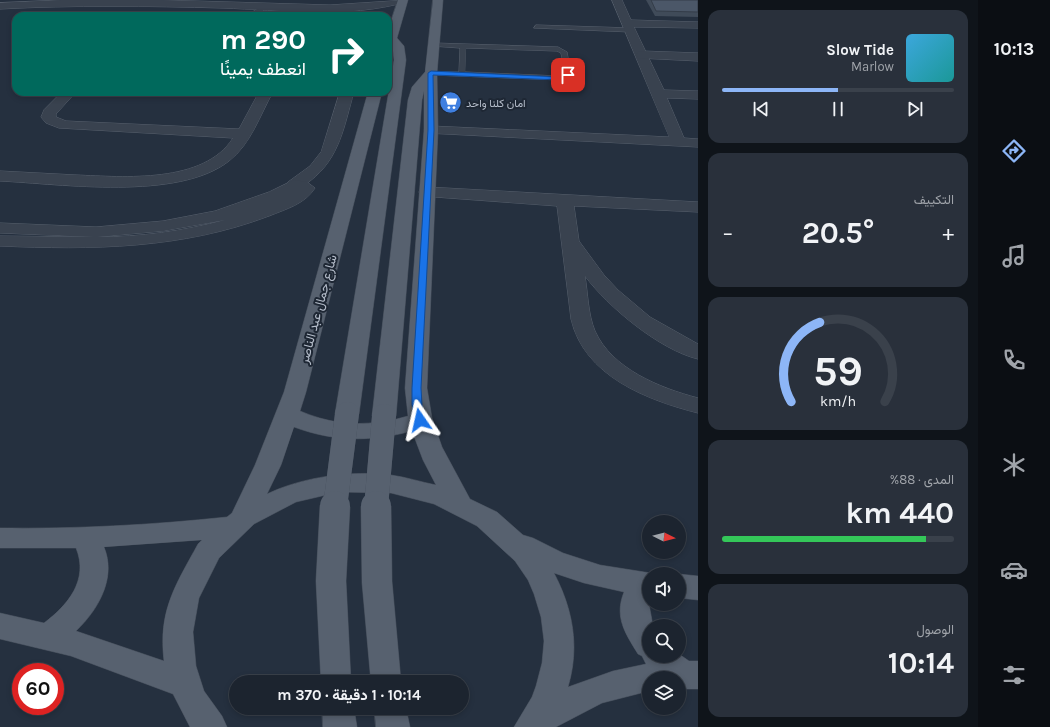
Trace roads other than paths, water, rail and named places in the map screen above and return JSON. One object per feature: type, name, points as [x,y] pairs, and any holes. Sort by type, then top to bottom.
[{"type":"main road","points":[[392,29],[403,0]]},
{"type":"main road","points":[[438,0],[431,73],[431,130],[416,388],[420,420],[429,448],[458,501]]},
{"type":"main road","points":[[336,675],[331,594],[332,541],[340,451],[347,414],[400,60],[398,46],[392,34]]},
{"type":"main road","points":[[385,675],[377,593],[375,541],[378,460],[384,416],[415,100],[419,87],[431,73]]},
{"type":"main road","name":"شارع جمال عبد الناصر","points":[[236,523],[268,465],[302,369],[374,96]]},
{"type":"main road","points":[[287,414],[317,427],[352,433],[388,430],[420,420]]},
{"type":"main road","points":[[210,727],[203,719],[185,684],[177,648],[179,614],[190,581],[207,552],[236,523],[269,503],[299,491],[330,484],[362,481],[395,483],[427,490],[458,501],[487,518],[513,539],[535,552],[573,568],[614,579],[642,583]]},
{"type":"main road","points":[[0,538],[86,539],[176,534],[236,523]]},
{"type":"main road","points":[[48,637],[76,613],[92,587],[95,573],[95,561],[92,549],[86,539]]},
{"type":"main road","points":[[513,539],[534,564],[540,575],[549,592],[558,624],[559,656],[551,690],[532,725]]},
{"type":"main road","points":[[686,587],[698,588]]},
{"type":"main road","points":[[642,589],[634,604],[638,628],[642,634]]},
{"type":"main road","points":[[0,626],[48,637],[133,664],[185,684]]},
{"type":"main road","points":[[532,725],[561,705],[589,692],[619,682],[645,678],[679,669]]},
{"type":"main road","points":[[339,715],[340,727]]},
{"type":"main road","points":[[391,715],[393,727]]},
{"type":"street","points":[[360,7],[369,0]]},
{"type":"street","points":[[0,6],[84,1],[260,11],[341,12],[360,7],[384,5],[403,0]]},
{"type":"street","points":[[617,0],[659,94],[678,142]]},
{"type":"street","points":[[0,11],[115,3]]},
{"type":"street","points":[[629,26],[698,25]]},
{"type":"street","points":[[642,55],[698,57]]},
{"type":"street","points":[[659,94],[698,96]]},
{"type":"street","points":[[65,96],[49,113],[48,117],[51,120],[64,125],[242,134]]},
{"type":"street","points":[[0,176],[125,182],[166,178],[185,174],[217,162],[235,147],[264,96]]},
{"type":"street","points":[[0,228],[96,232],[130,230],[212,218],[246,208],[276,196],[316,169],[328,154],[346,96]]},
{"type":"street","points":[[431,130],[698,143]]},
{"type":"street","points":[[0,241],[104,244],[178,236],[231,223],[264,212],[294,198],[307,189],[304,185],[294,185]]},
{"type":"street","points":[[427,188],[698,197]]},
{"type":"street","points":[[427,188],[564,201],[698,207]]},
{"type":"street","points":[[564,201],[582,324],[595,348],[622,373],[640,384],[661,394],[698,406]]},
{"type":"street","points":[[569,239],[585,264],[606,291],[621,305],[655,329],[698,353]]},
{"type":"lane","points":[[536,27],[629,26]]},
{"type":"lane","points":[[431,73],[560,78],[568,75],[564,52],[558,49],[434,45]]},
{"type":"lane","points":[[462,74],[463,46]]},
{"type":"place","name":"امان كلنا واحد","points":[[450,103]]}]
